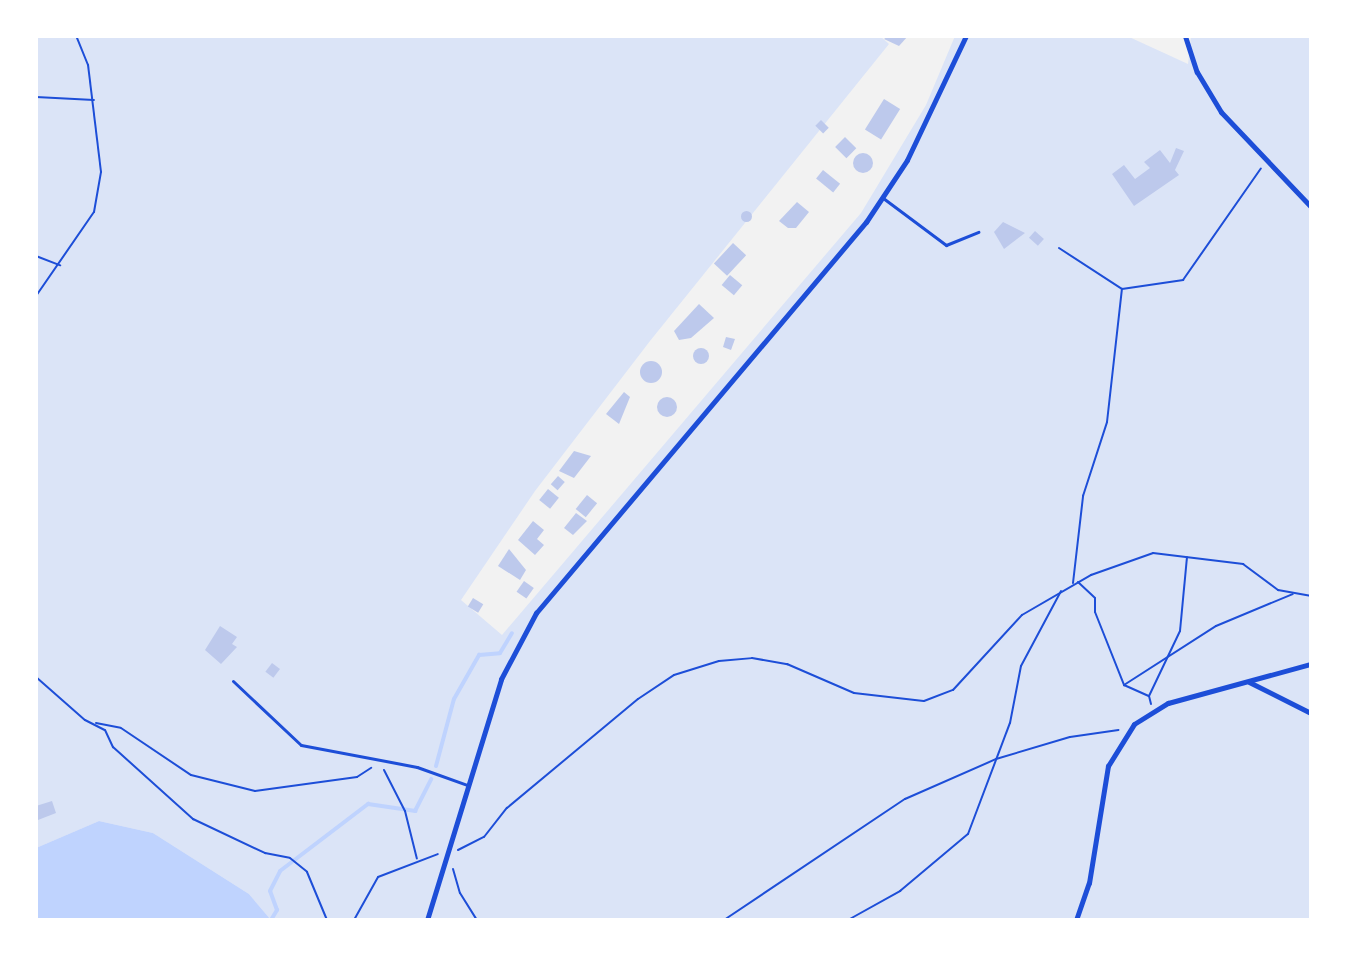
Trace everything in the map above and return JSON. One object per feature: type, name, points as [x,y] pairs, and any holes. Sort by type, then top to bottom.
[{"type":"street","points":[[428,920],[467,784],[505,670],[554,585],[883,198],[919,137],[966,36]]},
{"type":"street","points":[[1185,36],[1202,83],[1265,163],[1311,207]]},
{"type":"street","points":[[1076,920],[1089,883],[1108,766],[1130,728],[1152,710],[1311,664]]},
{"type":"street","points":[[1249,682],[1311,713]]},
{"type":"lane","points":[[883,198],[946,245],[979,232]]},
{"type":"lane","points":[[233,681],[301,745],[381,761],[467,784]]},
{"type":"path","points":[[36,296],[60,265],[94,212],[101,172],[94,100],[76,36]]},
{"type":"path","points":[[36,97],[94,100]]},
{"type":"path","points":[[1059,248],[1122,289],[1183,279],[1265,163]]},
{"type":"path","points":[[36,256],[60,265]]},
{"type":"path","points":[[1073,584],[1083,496],[1107,422],[1122,289]]},
{"type":"path","points":[[354,920],[378,877],[417,859],[467,849],[484,837],[507,808],[674,675],[752,658],[786,664],[854,693],[939,699],[1022,615],[1073,584],[1153,553],[1243,564],[1278,590],[1311,596]]},
{"type":"path","points":[[1152,710],[1149,696],[1174,653],[1187,557]]},
{"type":"path","points":[[1078,582],[1095,598],[1095,612],[1124,685],[1149,696]]},
{"type":"path","points":[[848,920],[900,891],[968,834],[996,759],[1021,666],[1061,591]]},
{"type":"path","points":[[1124,685],[1251,609],[1295,593]]},
{"type":"path","points":[[36,677],[85,720],[121,728],[191,775],[255,792],[357,777],[381,761],[405,811],[417,859]]},
{"type":"path","points":[[96,723],[126,761],[193,819],[265,854],[291,858],[307,872],[327,920]]},
{"type":"path","points":[[724,920],[905,799],[996,759],[1070,737],[1130,728]]},
{"type":"path","points":[[448,851],[460,893],[477,920]]},
{"type":"shaded area","points":[[36,36],[880,36],[889,44],[650,341],[535,491],[461,600],[502,635],[861,213],[926,105],[955,36],[1127,36],[1188,64],[1191,36],[1311,36],[1311,920],[271,920],[249,894],[153,833],[99,821],[36,848]]},
{"type":"water","points":[[99,821],[153,833],[249,894],[271,920],[36,920],[36,848]]},
{"type":"building","points":[[888,36],[908,36],[899,46],[884,39]]},
{"type":"building","points":[[884,99],[900,109],[881,140],[865,130]]},
{"type":"building","points":[[821,120],[829,128],[823,133],[815,126]]},
{"type":"building","points":[[845,137],[856,148],[846,158],[835,147]]},
{"type":"building","points":[[1176,148],[1184,151],[1175,170],[1179,175],[1134,206],[1112,174],[1124,165],[1135,179],[1150,168],[1144,162],[1160,150],[1170,163]]},
{"type":"building","points":[[863,153],[870,156],[873,163],[870,170],[863,173],[856,170],[853,163],[856,156]]},
{"type":"building","points":[[823,170],[840,184],[833,192],[816,179]]},
{"type":"building","points":[[797,202],[809,212],[796,228],[788,228],[779,221]]},
{"type":"building","points":[[746,210],[752,216],[746,222],[740,216]]},
{"type":"building","points":[[1003,222],[1025,233],[1004,249],[994,232]]},
{"type":"building","points":[[1035,231],[1044,239],[1038,246],[1029,238]]},
{"type":"building","points":[[733,243],[746,255],[727,276],[714,263]]},
{"type":"building","points":[[730,275],[742,285],[734,295],[722,285]]},
{"type":"building","points":[[699,304],[714,318],[691,338],[679,340],[674,331]]},
{"type":"building","points":[[726,337],[735,339],[731,350],[723,347]]},
{"type":"building","points":[[701,348],[707,350],[709,356],[707,362],[701,364],[695,362],[693,356],[695,350]]},
{"type":"building","points":[[647,361],[655,361],[662,368],[662,376],[655,383],[647,383],[640,376],[640,368]]},
{"type":"building","points":[[624,392],[630,397],[619,424],[606,414]]},
{"type":"building","points":[[667,397],[674,400],[677,407],[674,414],[667,417],[660,414],[657,407],[660,400]]},
{"type":"building","points":[[574,451],[591,456],[574,478],[559,471]]},
{"type":"building","points":[[558,476],[565,482],[558,490],[551,484]]},
{"type":"building","points":[[548,489],[559,498],[550,509],[539,500]]},
{"type":"building","points":[[587,495],[597,503],[586,517],[576,509]]},
{"type":"building","points":[[576,513],[587,521],[573,535],[564,528]]},
{"type":"building","points":[[533,521],[544,530],[537,539],[544,545],[535,555],[518,540]]},
{"type":"building","points":[[509,549],[526,570],[520,580],[498,566]]},
{"type":"building","points":[[524,581],[534,588],[526,599],[517,592]]},
{"type":"building","points":[[473,598],[483,604],[478,613],[468,607]]},
{"type":"building","points":[[220,626],[237,637],[232,644],[237,647],[221,664],[205,650]]},
{"type":"building","points":[[272,663],[280,669],[273,678],[265,672]]},
{"type":"building","points":[[52,801],[56,813],[38,820],[36,806]]},
{"type":"waterway","points":[[436,766],[454,699],[479,655],[500,653],[512,633]]},
{"type":"waterway","points":[[271,920],[277,910],[270,891],[280,871],[368,804],[415,811],[431,779]]}]
